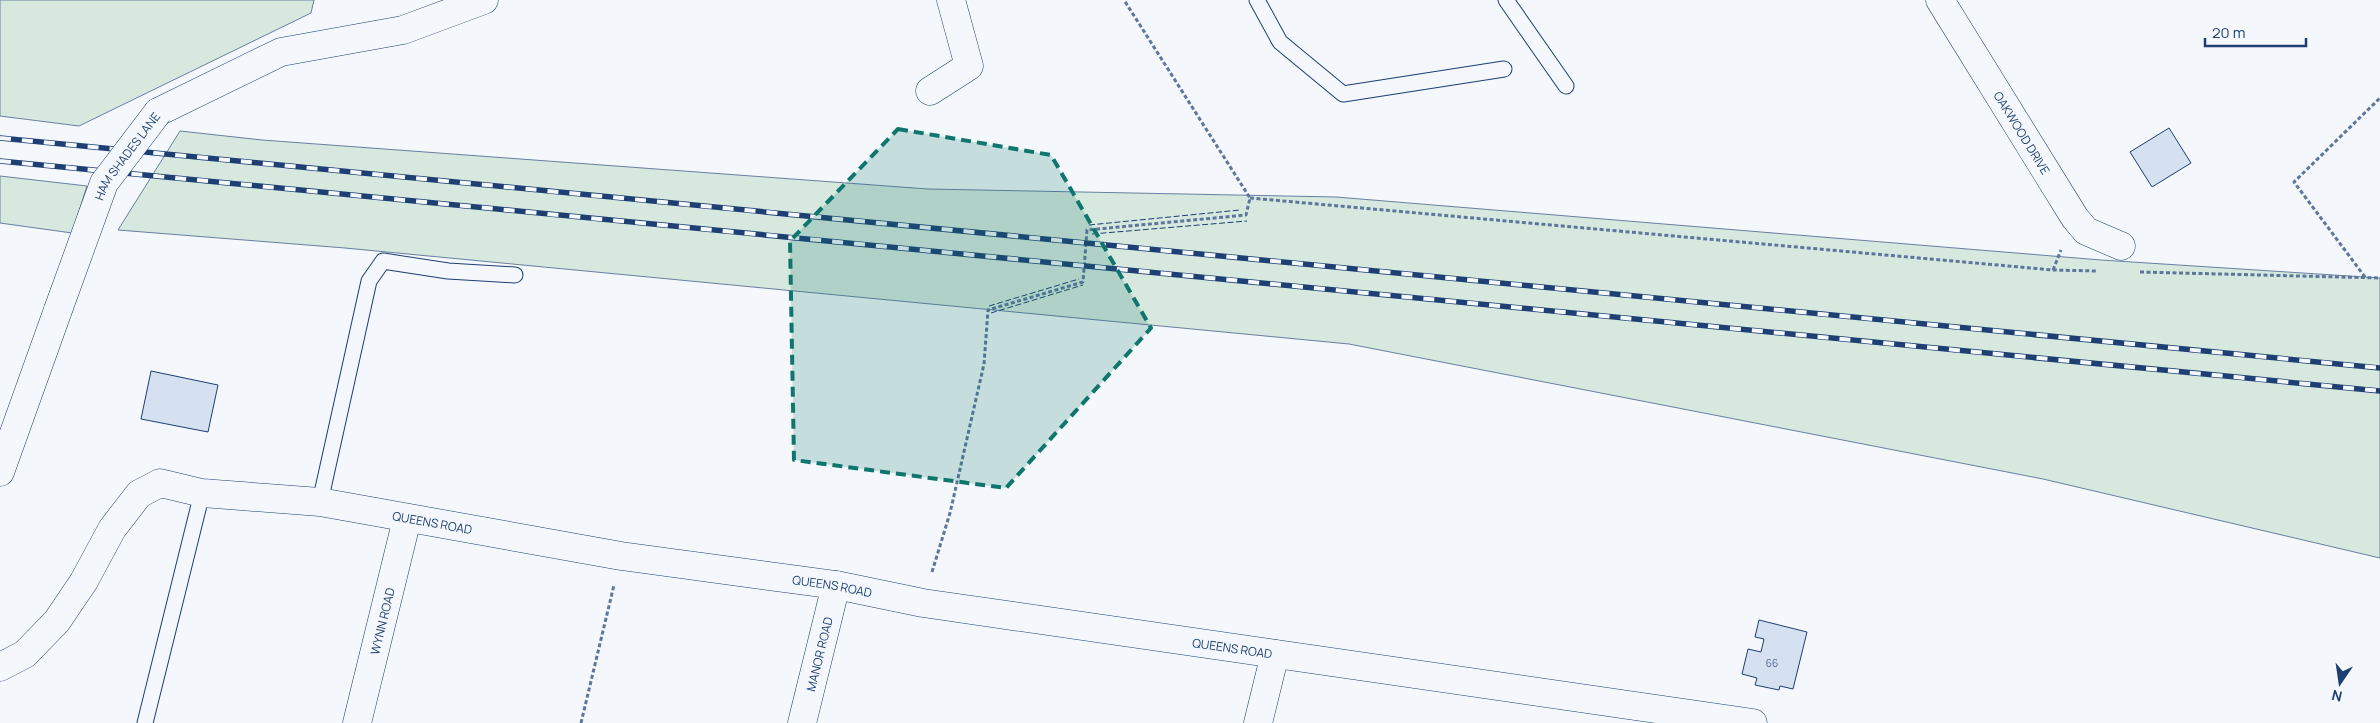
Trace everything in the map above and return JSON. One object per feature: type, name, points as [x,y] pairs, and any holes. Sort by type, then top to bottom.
[{"type":"street","name":"HAM SHADES LANE","points":[[0,472],[104,183],[158,112],[282,52],[403,30],[484,0]]},
{"type":"street","points":[[930,91],[969,66],[952,0]]},
{"type":"street","name":"OAKWOOD DRIVE","points":[[1940,0],[2075,218],[2086,231],[2121,246]]},
{"type":"street","name":"QUEENS ROAD","points":[[0,667],[25,654],[56,621],[84,580],[112,529],[139,494],[160,483],[202,493],[320,502],[621,556],[836,585],[923,603],[1747,722]]},
{"type":"street","name":"WYNN ROAD","points":[[357,723],[407,519]]},
{"type":"street","name":"MANOR ROAD","points":[[802,723],[836,585]]},
{"type":"street","points":[[1258,723],[1274,654]]},
{"type":"lane","points":[[1257,0],[1280,42],[1343,94],[1504,68]]},
{"type":"lane","points":[[1506,0],[1566,86]]},
{"type":"lane","points":[[320,502],[369,281],[383,261],[448,271],[515,276]]},
{"type":"lane","points":[[145,723],[202,493]]},
{"type":"path","points":[[923,603],[950,513],[984,364],[988,310],[1083,282],[1087,230],[1246,215],[1250,198],[1124,0]]},
{"type":"path","points":[[2366,277],[2294,182],[2380,98]]},
{"type":"path","points":[[1250,198],[2053,270],[2102,271]]},
{"type":"path","points":[[2131,272],[2380,278]]},
{"type":"path","points":[[581,723],[621,556]]},
{"type":"highlighted area","points":[[898,129],[1051,155],[1151,328],[1006,488],[794,460],[790,241]]},
{"type":"shaded area","points":[[0,0],[314,0],[311,13],[79,126],[0,116]]},
{"type":"shaded area","points":[[180,131],[262,140],[928,189],[1336,197],[2101,260],[2380,278],[2380,558],[2043,479],[1349,344],[345,248],[118,230]]},
{"type":"shaded area","points":[[0,176],[87,186],[72,233],[0,223]]},
{"type":"building","points":[[2169,128],[2191,163],[2152,187],[2130,152]]},
{"type":"building","points":[[151,371],[218,385],[208,432],[141,419]]},
{"type":"building","points":[[1759,620],[1807,632],[1793,689],[1780,686],[1779,690],[1755,685],[1757,678],[1742,674],[1748,649],[1761,652],[1764,639],[1755,637]]},
{"type":"railway","points":[[0,138],[2380,368]]},
{"type":"railway","points":[[0,161],[2380,391]]},
{"type":"fence","points":[[1089,225],[1240,210]]},
{"type":"fence","points":[[1092,234],[1247,221]]},
{"type":"fence","points":[[989,306],[1079,279]]},
{"type":"fence","points":[[991,313],[1083,285]]}]
